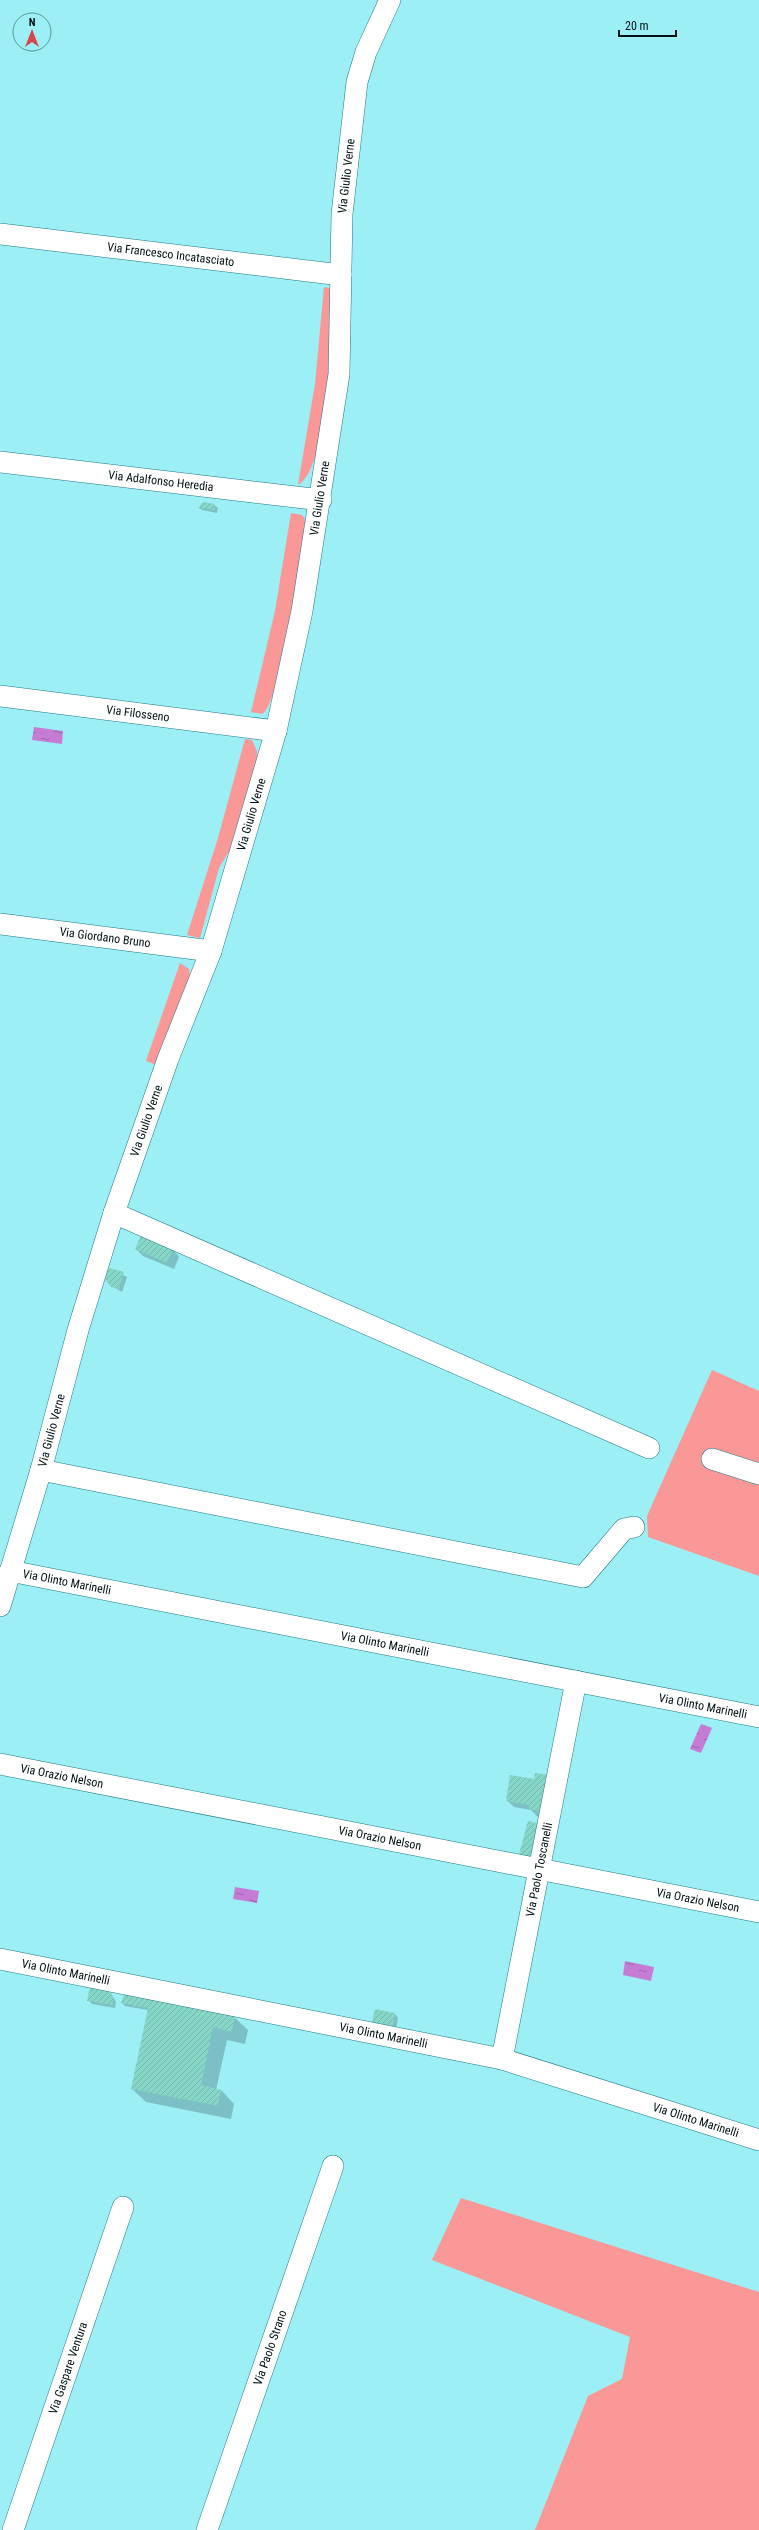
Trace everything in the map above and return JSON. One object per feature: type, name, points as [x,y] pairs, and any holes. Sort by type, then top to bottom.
[{"type":"street","name":"Via Giulio Verne","points":[[0,1606],[41,1470],[78,1330],[114,1213],[168,1058],[211,951],[276,730],[302,611],[321,500],[339,374],[342,214],[357,82],[366,52],[390,0]]},
{"type":"street","name":"Via Francesco Incatasciato","points":[[0,234],[341,275]]},
{"type":"street","name":"Via Adalfonso Heredia","points":[[0,462],[321,500]]},
{"type":"street","name":"Via Filosseno","points":[[0,696],[276,730]]},
{"type":"street","name":"Via Giordano Bruno","points":[[0,924],[211,951]]},
{"type":"street","points":[[114,1213],[649,1448]]},
{"type":"street","points":[[712,1459],[759,1474]]},
{"type":"street","points":[[41,1470],[582,1577],[624,1530],[634,1527]]},
{"type":"street","name":"Via Olinto Marinelli","points":[[10,1571],[759,1717]]},
{"type":"street","name":"Via Paolo Toscanelli","points":[[502,2059],[576,1681]]},
{"type":"street","name":"Via Orazio Nelson","points":[[0,1764],[759,1912]]},
{"type":"street","name":"Via Olinto Marinelli","points":[[0,1959],[502,2059],[759,2140]]},
{"type":"street","name":"Via Paolo Strano","points":[[207,2530],[333,2166]]},
{"type":"street","name":"Via Gaspare Ventura","points":[[13,2530],[123,2207]]},
{"type":"shaded area","points":[[324,287],[334,289],[330,363],[323,425],[317,453],[308,473],[298,485],[315,384]]},
{"type":"shaded area","points":[[291,513],[302,515],[307,522],[296,593],[283,657],[269,705],[262,714],[251,712],[275,611]]},
{"type":"shaded area","points":[[245,739],[252,740],[257,751],[257,758],[231,848],[219,868],[200,938],[187,935],[218,838]]},
{"type":"shaded area","points":[[180,963],[189,969],[190,978],[159,1066],[146,1061]]},
{"type":"shaded area","points":[[712,1370],[759,1391],[759,1576],[648,1537],[647,1516]]},
{"type":"shaded area","points":[[461,2198],[759,2292],[759,2530],[535,2530],[588,2396],[622,2379],[630,2337],[432,2260]]},
{"type":"water","points":[[34,727],[63,731],[62,744],[32,740]]},
{"type":"water","points":[[701,1724],[712,1728],[701,1753],[690,1749]]},
{"type":"water","points":[[235,1887],[259,1891],[257,1903],[233,1899]]},
{"type":"water","points":[[625,1961],[654,1967],[651,1981],[623,1975]]},
{"type":"building","points":[[203,502],[215,504],[214,510],[198,508]]},
{"type":"building","points":[[141,1235],[173,1249],[167,1263],[135,1249]]},
{"type":"building","points":[[109,1268],[124,1272],[119,1289],[111,1287],[105,1279]]},
{"type":"building","points":[[535,1773],[550,1775],[544,1812],[529,1809],[529,1805],[506,1801],[510,1775],[534,1779]]},
{"type":"building","points":[[528,1821],[541,1824],[534,1861],[518,1858]]},
{"type":"building","points":[[90,1987],[110,1991],[113,1998],[112,2005],[87,2001]]},
{"type":"building","points":[[124,1994],[235,2016],[232,2032],[213,2027],[201,2085],[221,2090],[218,2106],[131,2089],[148,2008],[121,2003]]},
{"type":"building","points":[[375,2009],[395,2013],[392,2031],[371,2027]]}]
